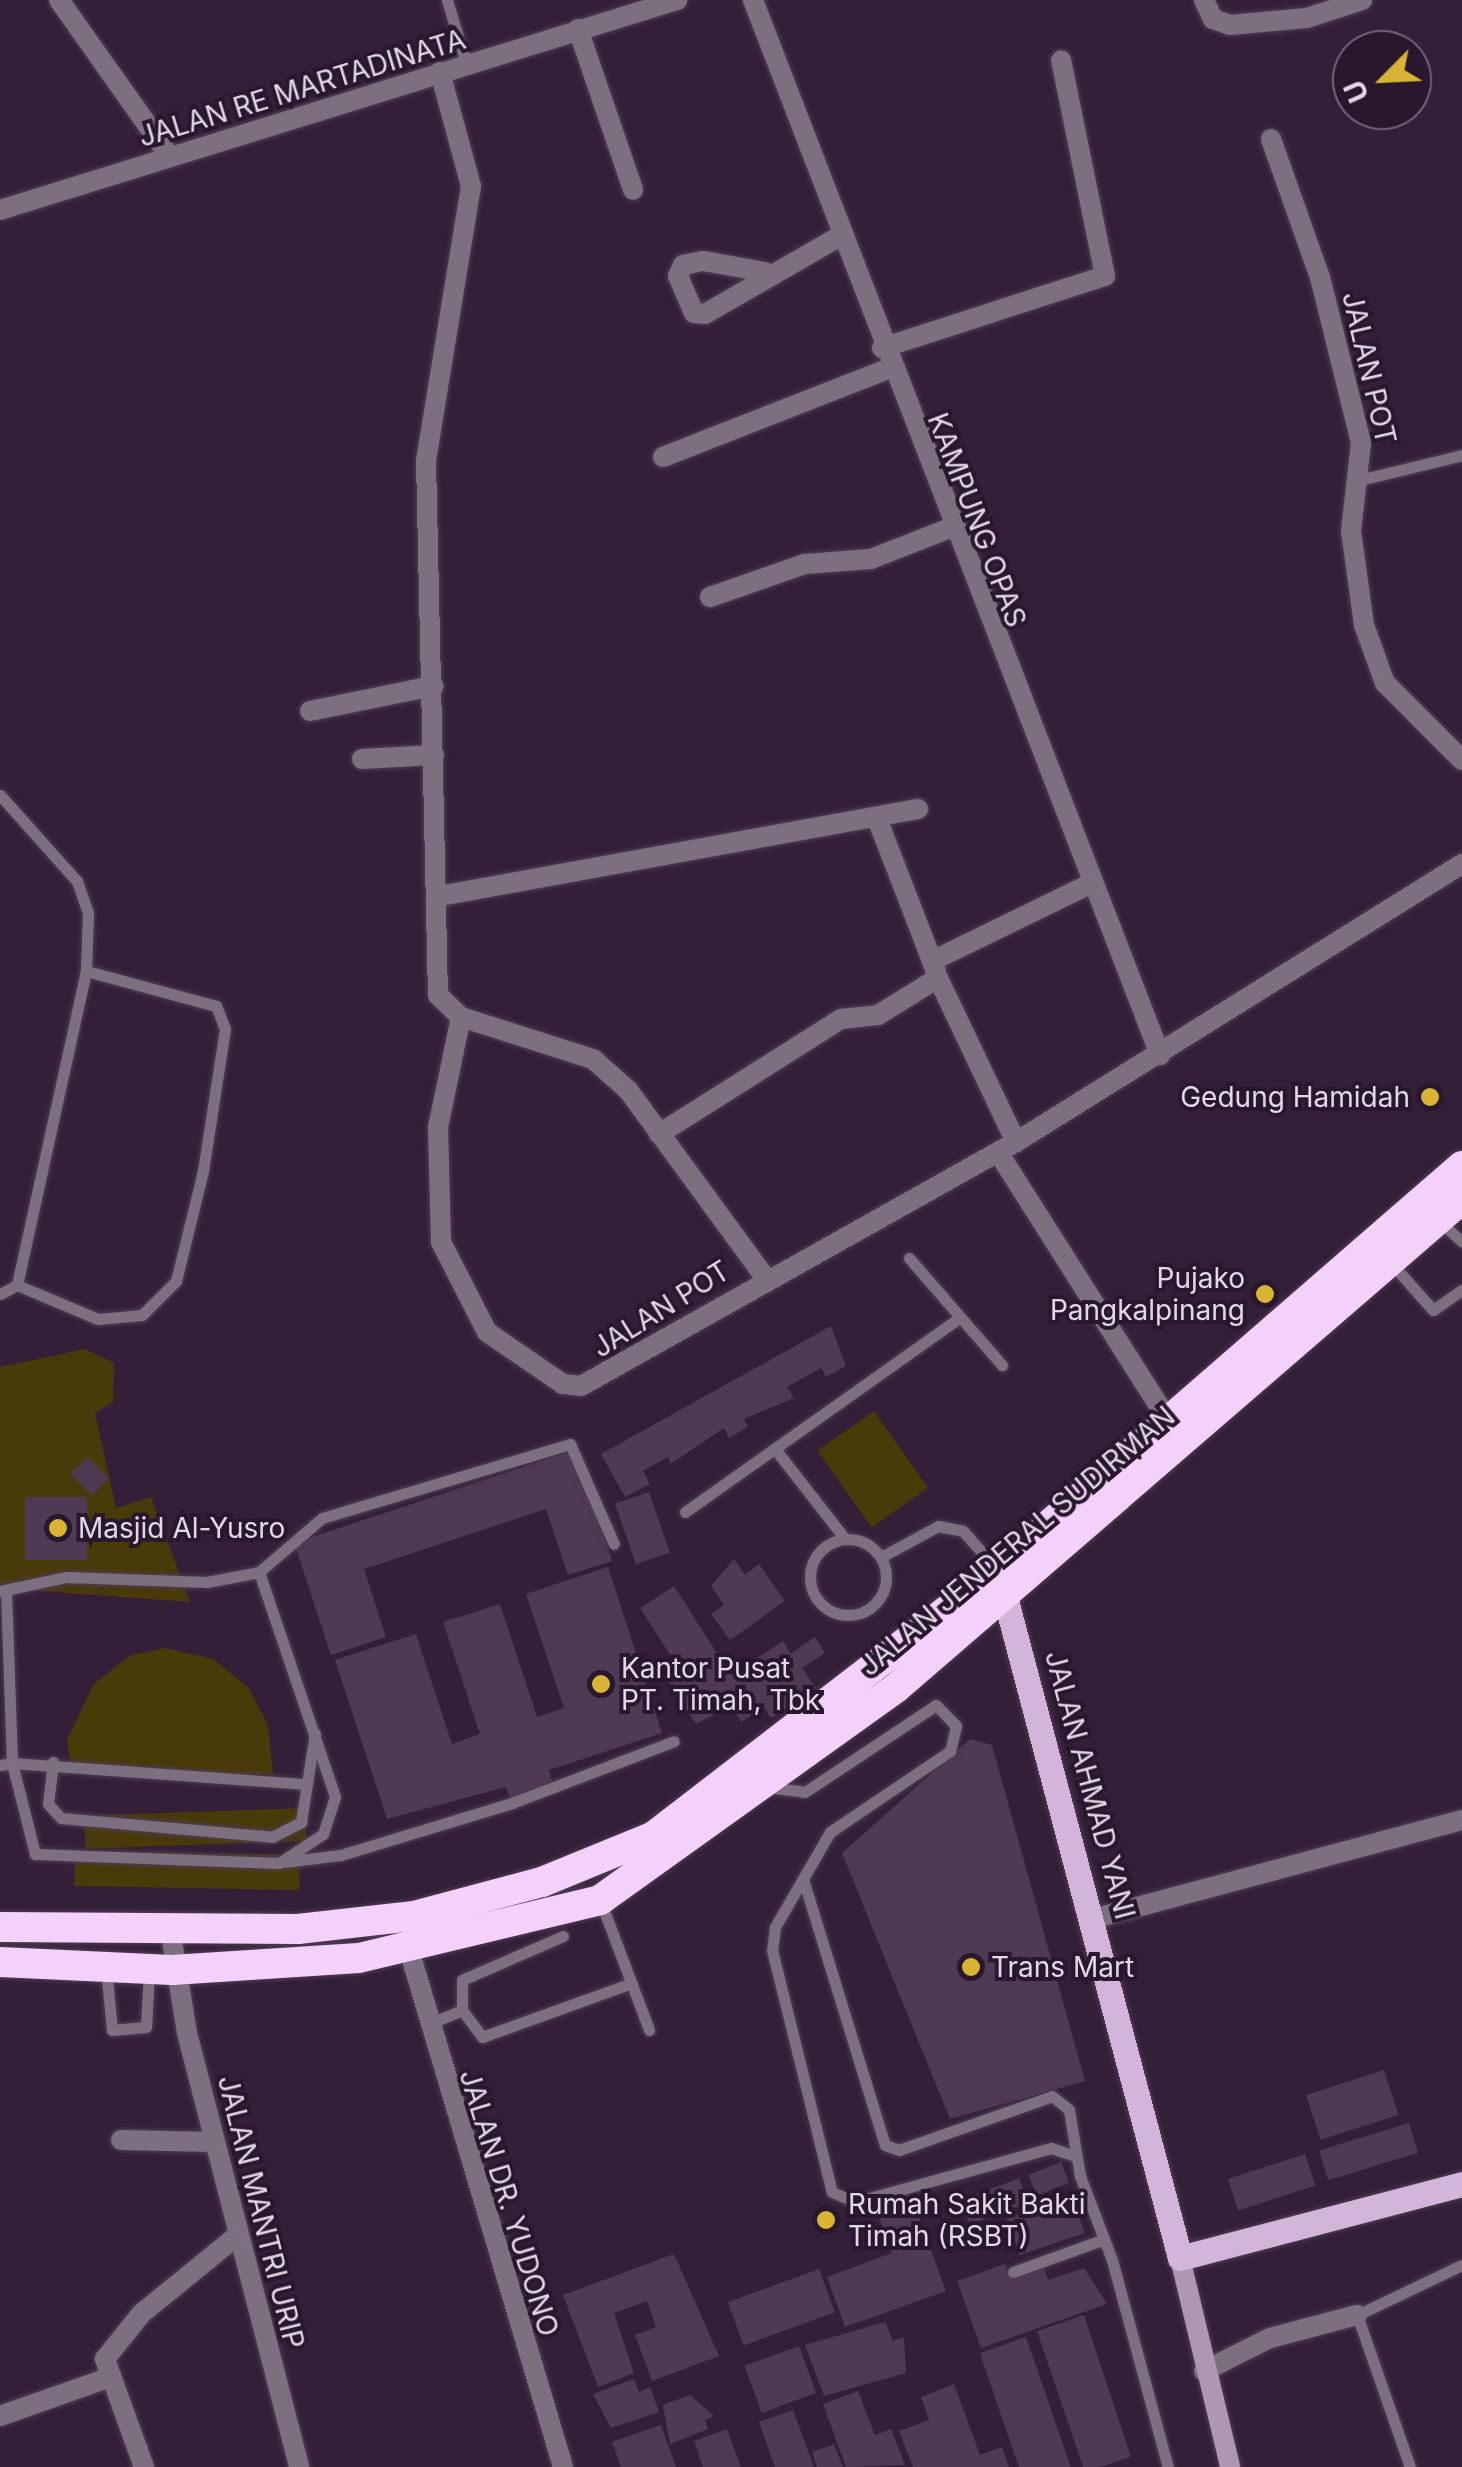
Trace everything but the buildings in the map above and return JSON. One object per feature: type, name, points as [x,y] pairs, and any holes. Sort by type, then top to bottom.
[{"type":"highway","name":"JALAN JENDERAL SUDIRMAN","points":[[0,1962],[160,1969],[410,1953],[600,1900],[766,1787],[1384,1251],[1462,1166]]},
{"type":"highway","name":"JALAN JENDERAL SUDIRMAN","points":[[0,1927],[298,1929],[414,1916],[600,1860],[692,1809],[1002,1583],[1169,1421],[1384,1251],[1439,1221],[1462,1199]]},
{"type":"main road","name":"JALAN AHMAD YANI","points":[[1002,1583],[1096,1918],[1180,2258]]},
{"type":"main road","points":[[1180,2258],[1462,2184]]},
{"type":"street","points":[[59,0],[170,157]]},
{"type":"street","name":"JALAN RE MARTADINATA","points":[[0,210],[677,0]]},
{"type":"street","name":"KAMPUNG OPAS","points":[[753,0],[950,528],[1160,1055]]},
{"type":"street","points":[[1204,0],[1213,19],[1230,25],[1307,18],[1362,0]]},
{"type":"street","points":[[578,29],[632,190]]},
{"type":"street","points":[[662,457],[886,358],[1106,274],[1062,60]]},
{"type":"street","points":[[440,72],[471,186],[470,231],[428,422],[438,995],[462,1017],[573,1046],[628,1090],[765,1277]]},
{"type":"street","name":"JALAN POT","points":[[1271,139],[1320,277],[1360,443],[1353,578],[1378,672],[1462,760]]},
{"type":"street","points":[[765,272],[840,236]]},
{"type":"street","points":[[710,597],[805,564],[871,560],[950,528]]},
{"type":"street","points":[[310,711],[433,686]]},
{"type":"street","points":[[362,759],[434,755]]},
{"type":"street","points":[[438,896],[768,832],[878,821],[918,809]]},
{"type":"street","points":[[878,821],[1007,1147],[1169,1421]]},
{"type":"street","name":"JALAN POT","points":[[462,1017],[438,1128],[437,1218],[461,1291],[505,1349],[563,1384],[592,1384],[765,1277],[1007,1147],[1462,864]]},
{"type":"street","points":[[659,1134],[841,1019],[878,1015],[935,969],[1090,884]]},
{"type":"street","points":[[1096,1918],[1462,1820]]},
{"type":"street","name":"JALAN MANTRI URIP","points":[[170,1928],[160,1969],[213,2142],[299,2467]]},
{"type":"street","name":"JALAN DR. YUDONO","points":[[410,1953],[428,2024],[563,2467]]},
{"type":"street","points":[[121,2140],[213,2142]]},
{"type":"street","points":[[144,2467],[108,2378],[114,2343],[238,2235]]},
{"type":"street","points":[[1180,2258],[1230,2467]]},
{"type":"street","points":[[1204,2370],[1270,2338],[1357,2315]]},
{"type":"street","points":[[0,2416],[108,2378]]},
{"type":"lane","points":[[446,0],[467,66]]},
{"type":"lane","points":[[1358,480],[1462,455]]},
{"type":"lane","points":[[0,795],[78,881],[88,912],[86,971],[17,1285],[0,1294]]},
{"type":"lane","points":[[17,1285],[98,1318],[142,1314],[176,1281],[203,1171],[224,1029],[216,1006],[86,971]]},
{"type":"lane","points":[[1439,1221],[1462,1242]]},
{"type":"lane","points":[[1384,1251],[1433,1310],[1462,1290]]},
{"type":"lane","points":[[909,1258],[956,1320],[1002,1365]]},
{"type":"lane","points":[[685,1512],[956,1320]]},
{"type":"lane","points":[[614,1544],[570,1444],[322,1518],[259,1572],[207,1582],[66,1577],[3,1592],[6,1764],[35,1854],[279,1863],[398,1838],[674,1742]]},
{"type":"lane","points":[[775,1448],[845,1538],[881,1557]]},
{"type":"lane","points":[[881,1557],[924,1526],[953,1527],[1002,1583]]},
{"type":"lane","points":[[845,1538],[820,1550],[810,1576],[830,1610],[858,1614],[880,1597],[881,1557]]},
{"type":"lane","points":[[259,1572],[335,1797],[323,1834],[279,1863]]},
{"type":"lane","points":[[766,1787],[805,1792],[936,1705],[956,1726],[950,1750],[830,1832],[803,1879],[772,1950],[832,2192],[855,2202],[1051,2148],[1075,2156]]},
{"type":"lane","points":[[53,1762],[48,1804],[61,1818],[272,1837],[301,1822],[303,1784],[315,1733]]},
{"type":"lane","points":[[6,1764],[53,1762],[303,1784]]},
{"type":"lane","points":[[803,1879],[885,2145],[900,2150],[1052,2096],[1069,2110],[1075,2156],[1168,2467]]},
{"type":"lane","points":[[600,1900],[649,2030]]},
{"type":"lane","points":[[562,1936],[462,1980],[462,2010],[491,2038],[632,1983]]},
{"type":"lane","points":[[106,1966],[112,2030],[146,2027],[160,1969]]},
{"type":"lane","points":[[428,2024],[462,2010]]},
{"type":"lane","points":[[1013,2272],[1102,2240]]},
{"type":"lane","points":[[1410,2467],[1357,2315],[1462,2265]]},
{"type":"shaded area","points":[[85,1349],[114,1363],[113,1402],[95,1413],[116,1508],[151,1497],[190,1602],[0,1588],[0,1367]]},
{"type":"shaded area","points":[[874,1411],[928,1488],[871,1528],[817,1451]]},
{"type":"shaded area","points":[[166,1648],[213,1659],[249,1688],[268,1725],[273,1774],[72,1773],[67,1740],[94,1684],[131,1655]]},
{"type":"shaded area","points":[[305,1808],[306,1841],[85,1849],[84,1816]]},
{"type":"shaded area","points":[[75,1851],[300,1855],[299,1890],[74,1886]]},
{"type":"place","name":"Gedung Hamidah","points":[[1430,1097]]},
{"type":"place","name":"Pujako Pangkalpinang","points":[[1265,1294]]},
{"type":"place","name":"Masjid Al-Yusro","points":[[58,1528]]},
{"type":"place","name":"Kantor Pusat PT. Timah, Tbk","points":[[601,1684]]},
{"type":"place","name":"Trans Mart","points":[[971,1967]]},
{"type":"place","name":"Rumah Sakit Bakti Timah (RSBT)","points":[[826,2220]]}]
